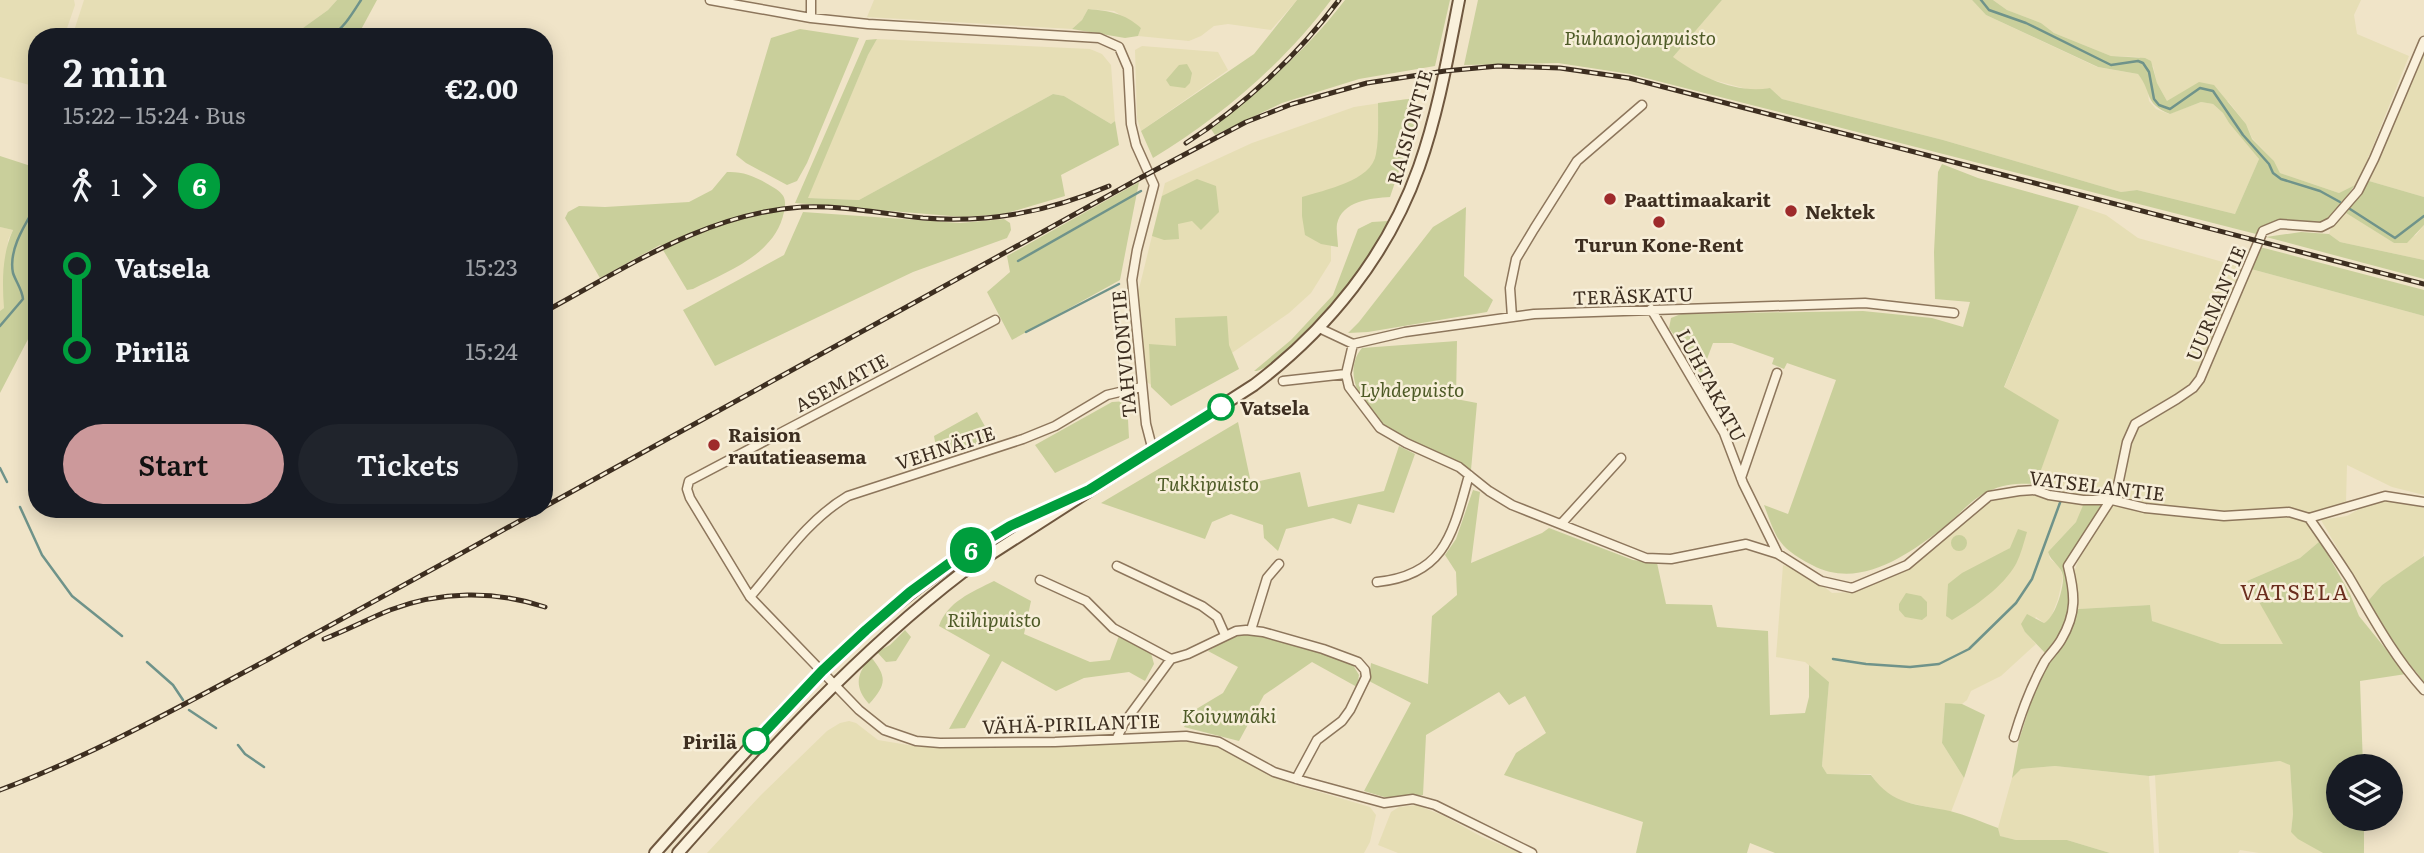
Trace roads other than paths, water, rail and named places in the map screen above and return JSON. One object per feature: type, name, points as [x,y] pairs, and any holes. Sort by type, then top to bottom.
[{"type":"main road","name":"RAISIONTIE","points":[[678,853],[784,735],[835,683],[922,603],[963,572],[1049,519],[1083,493],[1254,385],[1319,328],[1373,261],[1411,188],[1434,114],[1459,0]]},
{"type":"main road","name":"RAISIONTIE","points":[[655,853],[822,671],[910,592],[951,562],[1010,526],[1083,493]]},
{"type":"street","name":"TAHVIONTIE","points":[[710,0],[811,18],[918,28],[1090,37],[1107,40],[1119,47],[1128,68],[1133,135],[1154,185],[1132,280],[1141,387],[1153,451]]},
{"type":"street","points":[[811,0],[811,18]]},
{"type":"street","name":"UURNANTIE","points":[[2112,500],[2127,442],[2136,424],[2193,388],[2200,379],[2263,231],[2280,225],[2320,226],[2331,222],[2358,191],[2424,40]]},
{"type":"street","points":[[1512,317],[1510,288],[1516,260],[1534,229],[1577,161],[1642,105]]},
{"type":"street","name":"TERÄSKATU","points":[[1353,344],[1405,332],[1534,314],[1865,303],[1954,313]]},
{"type":"street","name":"LUHTAKATU","points":[[1651,309],[1724,433],[1741,478],[1778,554]]},
{"type":"street","name":"ASEMATIE","points":[[822,671],[750,597],[691,498],[687,489],[689,481],[995,320]]},
{"type":"street","points":[[1283,380],[1346,374],[1353,344],[1319,328]]},
{"type":"street","points":[[1741,478],[1777,373]]},
{"type":"street","name":"VATSELANTIE","points":[[1346,374],[1354,397],[1380,428],[1406,443],[1443,458],[1512,505],[1646,558],[1671,559],[1746,544],[1778,554],[1821,581],[1852,588],[1907,565],[1989,496],[2035,490],[2049,495],[2083,500],[2112,500],[2145,508],[2224,516],[2289,512],[2309,518]]},
{"type":"street","name":"VEHNÄTIE","points":[[750,597],[811,523],[830,506],[848,496],[1023,439],[1055,426],[1107,395],[1141,387]]},
{"type":"street","points":[[1561,524],[1621,458]]},
{"type":"street","points":[[1377,582],[1392,581],[1433,561],[1453,533],[1469,475]]},
{"type":"street","points":[[2424,502],[2385,496],[2309,518],[2349,578],[2372,621],[2424,690]]},
{"type":"street","points":[[2014,737],[2025,699],[2071,620],[2075,594],[2068,566],[2112,500]]},
{"type":"street","points":[[1251,630],[1267,579],[1279,564]]},
{"type":"street","points":[[1116,566],[1202,606],[1217,617],[1225,635]]},
{"type":"street","points":[[1040,580],[1086,601],[1113,628],[1171,659]]},
{"type":"street","points":[[1117,738],[1124,723],[1171,659],[1188,654],[1225,635],[1251,630],[1323,649],[1358,662],[1365,670],[1366,677],[1350,710],[1342,721],[1317,740],[1296,779]]},
{"type":"street","name":"VÄHÄ-PIRILANTIE","points":[[822,671],[873,723],[884,730],[916,741],[1055,742],[1117,738],[1202,738],[1227,746],[1274,772],[1296,779],[1384,803],[1413,799],[1435,804],[1532,853]]},
{"type":"waterway","points":[[341,28],[361,0]]},
{"type":"waterway","points":[[1981,0],[1989,10],[2026,23],[2111,65],[2138,61],[2143,63],[2149,72],[2154,99],[2159,105],[2170,109],[2200,88],[2213,91],[2273,173],[2281,179],[2320,191],[2340,202]]},
{"type":"waterway","points":[[1018,261],[1141,191]]},
{"type":"waterway","points":[[2350,209],[2395,238],[2424,216]]},
{"type":"waterway","points":[[0,326],[23,299],[12,264],[15,246],[28,220]]},
{"type":"waterway","points":[[1026,332],[1119,284]]},
{"type":"waterway","points":[[0,468],[7,482]]},
{"type":"waterway","points":[[1833,659],[1910,667],[1939,664],[1969,649],[2016,603],[2032,579],[2061,500]]},
{"type":"waterway","points":[[20,507],[42,555],[72,596],[122,636]]},
{"type":"waterway","points":[[147,662],[173,685],[183,700]]},
{"type":"waterway","points":[[189,710],[216,728]]},
{"type":"waterway","points":[[238,745],[245,754],[264,767]]},
{"type":"railway","points":[[1186,143],[1229,113],[1269,78],[1306,40],[1339,0]]},
{"type":"railway","points":[[553,502],[1246,122],[1292,104],[1367,83],[1445,71],[1498,66],[1560,68],[1629,78],[2424,284]]},
{"type":"railway","points":[[553,307],[668,245],[700,231],[767,211],[817,207],[923,218],[971,219],[1041,209],[1109,186]]},
{"type":"railway","points":[[0,790],[69,762],[168,713],[525,518]]},
{"type":"railway","points":[[324,639],[390,610],[448,596],[487,595],[545,607]]},
{"type":"place","name":"Paattimaakarit","points":[[1610,199]]},
{"type":"place","name":"Nektek","points":[[1791,211]]},
{"type":"place","name":"Turun Kone-Rent","points":[[1659,222]]},
{"type":"place","name":"Vatsela","points":[[1221,407]]},
{"type":"place","name":"Raision rautatieasema","points":[[714,445]]},
{"type":"place","name":"Pirilä","points":[[756,741]]},
{"type":"district","name":"VATSELA","points":[[2295,590]]},
{"type":"park label","name":"Piuhanojanpuisto","points":[[1640,37]]},
{"type":"park label","name":"Lyhdepuisto","points":[[1412,389]]},
{"type":"park label","name":"Tukkipuisto","points":[[1208,483]]},
{"type":"park label","name":"Riihipuisto","points":[[994,619]]},
{"type":"park label","name":"Koivumäki","points":[[1229,715]]}]
